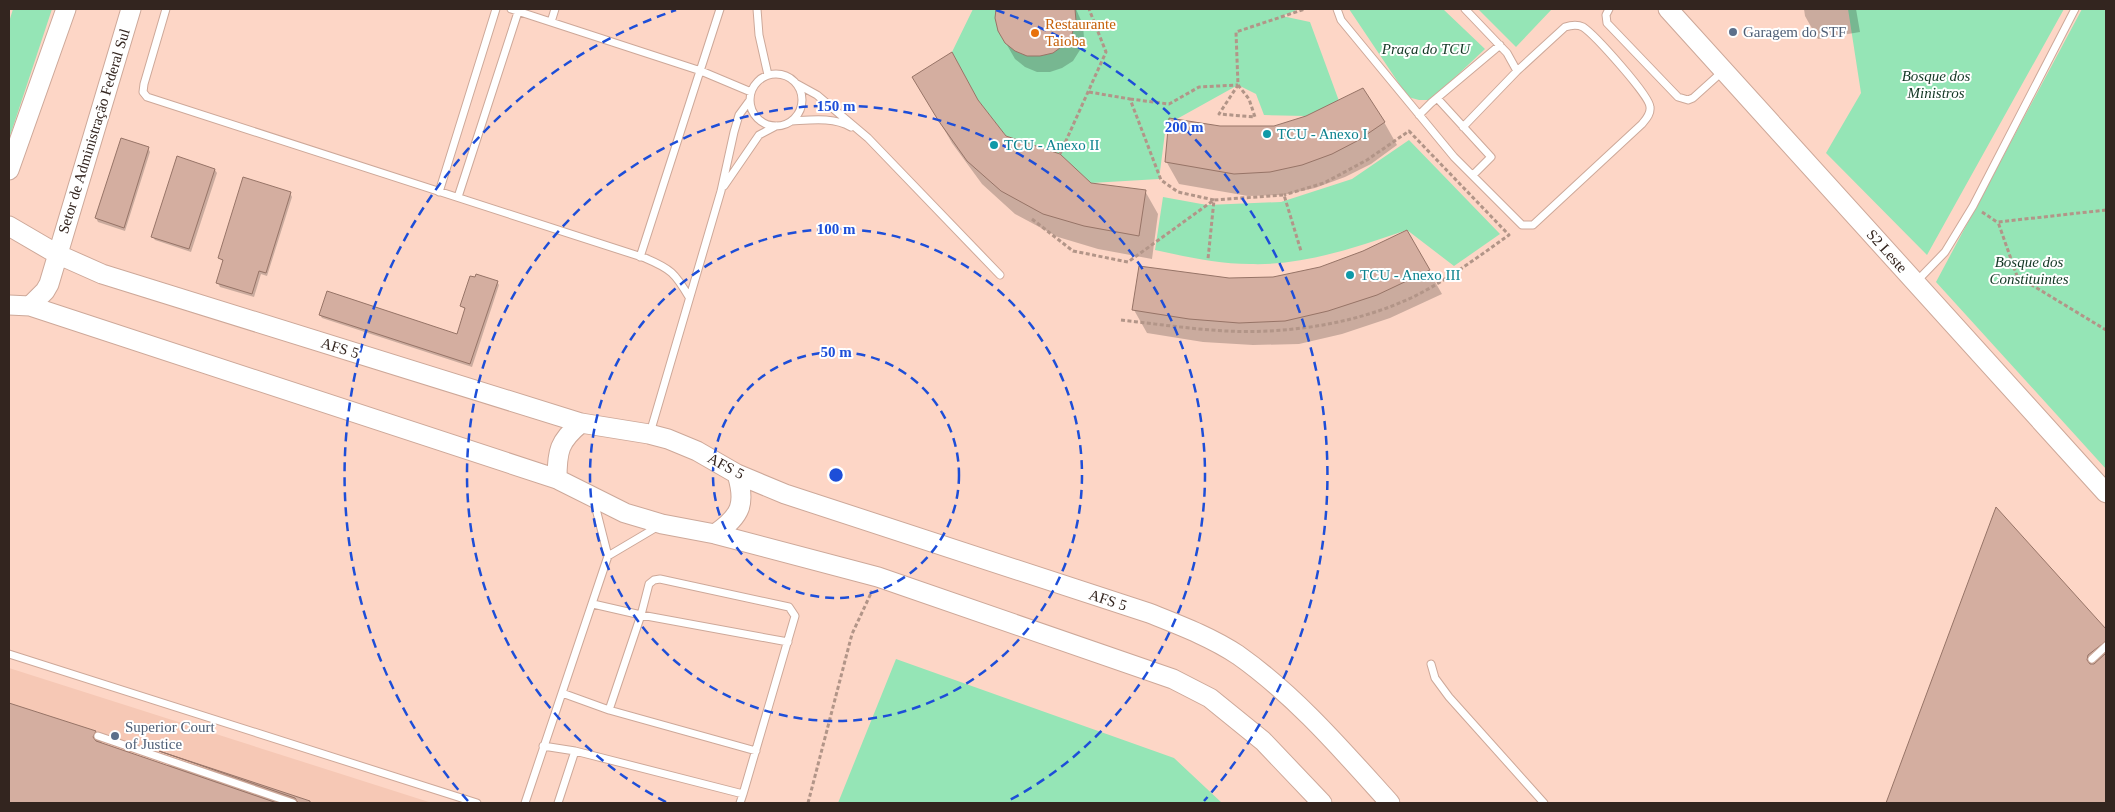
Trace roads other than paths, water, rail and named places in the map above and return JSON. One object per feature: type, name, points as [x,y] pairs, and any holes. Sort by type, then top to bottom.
[{"type":"main road","points":[[9,170],[66,9]]},
{"type":"main road","name":"Setor de Administração Federal Sul","points":[[30,306],[45,291],[49,284],[131,9]]},
{"type":"main road","name":"S2 Leste","points":[[1668,9],[2106,493]]},
{"type":"main road","name":"AFS 5","points":[[9,226],[57,254],[110,276],[581,423],[649,434],[697,450],[737,474],[785,494],[1149,613],[1199,634],[1237,655],[1287,694],[1390,803]]},
{"type":"main road","points":[[9,305],[30,306],[557,479],[625,514],[662,524],[715,534],[878,577],[1173,679],[1210,698],[1263,741],[1322,803]]},
{"type":"main road","points":[[557,479],[559,448],[567,435],[581,423]]},
{"type":"main road","points":[[715,534],[729,524],[740,511],[742,491],[737,474]]},
{"type":"lane","points":[[166,9],[144,84],[143,92],[147,97],[640,257],[668,268],[678,279],[689,297]]},
{"type":"lane","points":[[438,192],[496,9]]},
{"type":"lane","points":[[550,22],[555,9]]},
{"type":"lane","points":[[640,257],[720,9]]},
{"type":"lane","points":[[757,9],[759,35],[768,75]]},
{"type":"lane","points":[[1336,9],[1341,20],[1419,115],[1473,176],[1522,224],[1534,225],[1642,124],[1650,113],[1649,101],[1593,36],[1582,26],[1572,24],[1565,26],[1517,71],[1463,127]]},
{"type":"lane","points":[[1465,9],[1500,45],[1517,71]]},
{"type":"lane","points":[[1609,9],[1606,14],[1607,23],[1678,97],[1684,100],[1693,98],[1724,70]]},
{"type":"lane","points":[[1916,282],[1945,252],[1973,206],[2075,9]]},
{"type":"lane","points":[[458,197],[516,10],[701,71],[750,96],[755,115],[760,121],[776,126]]},
{"type":"lane","points":[[1419,115],[1500,45]]},
{"type":"lane","points":[[649,434],[721,191],[739,115],[760,78],[768,75],[784,75],[817,95],[868,138],[1000,275]]},
{"type":"lane","points":[[792,121],[797,115],[802,100],[797,84]]},
{"type":"lane","points":[[1437,98],[1491,157],[1473,176]]},
{"type":"lane","points":[[721,191],[759,135],[776,126],[792,121],[816,119],[844,123],[868,138]]},
{"type":"lane","points":[[525,803],[608,556],[593,498]]},
{"type":"lane","points":[[608,556],[662,524]]},
{"type":"lane","points":[[609,710],[641,615],[649,584],[654,580],[660,579],[789,607],[795,616],[740,803]]},
{"type":"lane","points":[[593,604],[641,615],[788,642]]},
{"type":"lane","points":[[2092,659],[2106,646]]},
{"type":"lane","points":[[9,654],[476,803]]},
{"type":"lane","points":[[1431,664],[1435,678],[1449,697],[1544,803]]},
{"type":"lane","points":[[562,693],[609,710],[756,751]]},
{"type":"lane","points":[[98,736],[293,803]]},
{"type":"lane","points":[[543,746],[575,752],[743,794]]},
{"type":"lane","points":[[558,803],[575,752]]},
{"type":"place","name":"Garagem do STF","points":[[1733,32]]},
{"type":"place","name":"Restaurante Taioba","points":[[1035,33]]},
{"type":"place","name":"TCU - Anexo I","points":[[1267,134]]},
{"type":"place","name":"TCU - Anexo II","points":[[994,145]]},
{"type":"place","name":"TCU - Anexo III","points":[[1350,275]]},
{"type":"place","name":"Superior Court of Justice","points":[[115,736]]},
{"type":"park label","name":"Praça do TCU","points":[[1426,49]]},
{"type":"park label","name":"Bosque dos Ministros","points":[[1936,84]]},
{"type":"park label","name":"Bosque dos Constituintes","points":[[2029,270]]}]
